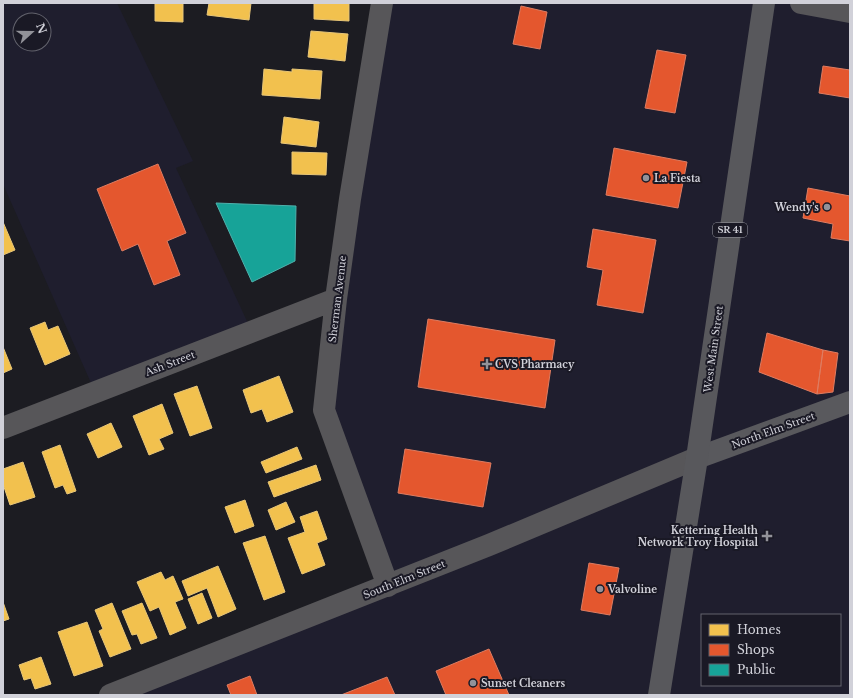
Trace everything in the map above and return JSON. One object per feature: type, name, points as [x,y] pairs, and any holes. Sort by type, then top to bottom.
[{"type":"main road","name":"West Main Street","points":[[659,695],[697,458],[764,3]]},
{"type":"main road","name":"North Elm Street","points":[[697,458],[850,402]]},
{"type":"street","name":"Sherman Avenue","points":[[382,3],[350,199],[336,299],[324,410],[388,586]]},
{"type":"street","points":[[801,3],[850,12]]},
{"type":"street","name":"Ash Street","points":[[3,428],[336,299]]},
{"type":"street","name":"South Elm Street","points":[[110,695],[388,586],[697,458]]},
{"type":"shaded area","points":[[3,3],[117,3],[193,161],[176,168],[252,332],[95,392],[3,184]]},
{"type":"shaded area","points":[[382,3],[850,3],[850,695],[112,695],[388,586],[324,410]]},
{"type":"building: Homes","points":[[155,3],[183,3],[183,22],[155,21]]},
{"type":"building: Homes","points":[[209,3],[251,3],[249,20],[207,15]]},
{"type":"building: Homes","points":[[314,3],[349,3],[349,21],[314,19]]},
{"type":"building: Homes","points":[[311,31],[348,34],[345,61],[308,57]]},
{"type":"building: Homes","points":[[264,69],[292,72],[292,69],[322,71],[320,99],[262,95]]},
{"type":"building: Homes","points":[[284,117],[319,122],[316,147],[281,143]]},
{"type":"building: Homes","points":[[292,152],[327,153],[326,175],[292,174]]},
{"type":"building: Homes","points":[[3,222],[15,250],[3,255]]},
{"type":"building: Homes","points":[[45,322],[48,330],[58,326],[70,354],[45,365],[30,328]]},
{"type":"building: Homes","points":[[3,347],[12,369],[3,373]]},
{"type":"building: Homes","points":[[279,376],[293,412],[267,422],[262,409],[251,413],[243,390]]},
{"type":"building: Homes","points":[[197,386],[212,428],[190,436],[174,394]]},
{"type":"building: Homes","points":[[162,404],[173,433],[159,439],[164,449],[149,455],[133,416]]},
{"type":"building: Homes","points":[[111,423],[122,447],[98,458],[87,434]]},
{"type":"building: Homes","points":[[60,445],[76,491],[67,494],[63,485],[55,488],[42,452]]},
{"type":"building: Homes","points":[[297,447],[302,459],[266,473],[261,462]]},
{"type":"building: Homes","points":[[23,462],[35,497],[10,505],[3,484],[3,469]]},
{"type":"building: Homes","points":[[316,465],[321,480],[274,497],[268,482]]},
{"type":"building: Homes","points":[[245,500],[254,526],[235,533],[225,507]]},
{"type":"building: Homes","points":[[286,502],[295,522],[276,530],[268,510]]},
{"type":"building: Homes","points":[[317,511],[327,539],[317,543],[325,565],[302,574],[288,538],[305,532],[300,517]]},
{"type":"building: Homes","points":[[265,536],[285,592],[264,600],[243,543]]},
{"type":"building: Homes","points":[[218,566],[236,609],[218,617],[207,588],[188,596],[182,581]]},
{"type":"building: Homes","points":[[161,572],[165,580],[173,576],[183,599],[175,602],[186,628],[170,635],[159,607],[150,611],[137,582]]},
{"type":"building: Homes","points":[[202,593],[212,618],[198,624],[188,599]]},
{"type":"building: Homes","points":[[3,602],[9,619],[3,621]]},
{"type":"building: Homes","points":[[112,603],[131,649],[110,657],[99,631],[103,629],[95,610]]},
{"type":"building: Homes","points":[[142,603],[157,638],[141,644],[137,634],[132,635],[122,611]]},
{"type":"building: Homes","points":[[87,622],[103,666],[74,676],[58,632]]},
{"type":"building: Homes","points":[[41,657],[51,684],[35,689],[31,678],[24,680],[19,665]]},
{"type":"building: Shops","points":[[521,6],[547,12],[540,49],[513,44]]},
{"type":"building: Shops","points":[[657,50],[686,55],[675,113],[645,108]]},
{"type":"building: Shops","points":[[823,66],[850,70],[850,98],[819,93]]},
{"type":"building: Shops","name":"La Fiesta","points":[[614,148],[687,162],[678,208],[606,195]]},
{"type":"building: Shops","points":[[158,164],[186,233],[167,241],[180,275],[154,285],[138,244],[122,251],[97,189]]},
{"type":"building: Shops","name":"Wendy's","points":[[808,188],[850,196],[850,241],[831,238],[833,224],[803,218]]},
{"type":"building: Shops","points":[[593,229],[656,240],[643,313],[597,305],[603,270],[587,267]]},
{"type":"building: Shops","name":"CVS Pharmacy","points":[[428,319],[555,340],[545,408],[418,387]]},
{"type":"building: Shops","points":[[767,333],[823,350],[817,394],[759,372]]},
{"type":"building: Shops","points":[[823,350],[838,353],[833,392],[817,394]]},
{"type":"building: Shops","points":[[405,449],[491,463],[483,507],[398,493]]},
{"type":"building: Shops","name":"Valvoline","points":[[589,563],[619,568],[610,615],[581,610]]},
{"type":"building: Shops","name":"Sunset Cleaners","points":[[489,649],[509,695],[446,695],[436,671]]},
{"type":"building: Shops","points":[[250,676],[257,695],[231,695],[227,685]]},
{"type":"building: Shops","points":[[387,677],[395,695],[341,695]]},
{"type":"building: Public","points":[[216,203],[296,206],[295,261],[252,282]]},
{"type":"place","name":"La Fiesta","points":[[646,178]]},
{"type":"place","name":"Wendy's","points":[[827,207]]},
{"type":"place","name":"CVS Pharmacy","points":[[487,364]]},
{"type":"place","name":"Kettering Health Network Troy Hospital","points":[[767,536]]},
{"type":"place","name":"Valvoline","points":[[600,589]]},
{"type":"place","name":"Sunset Cleaners","points":[[473,683]]}]
